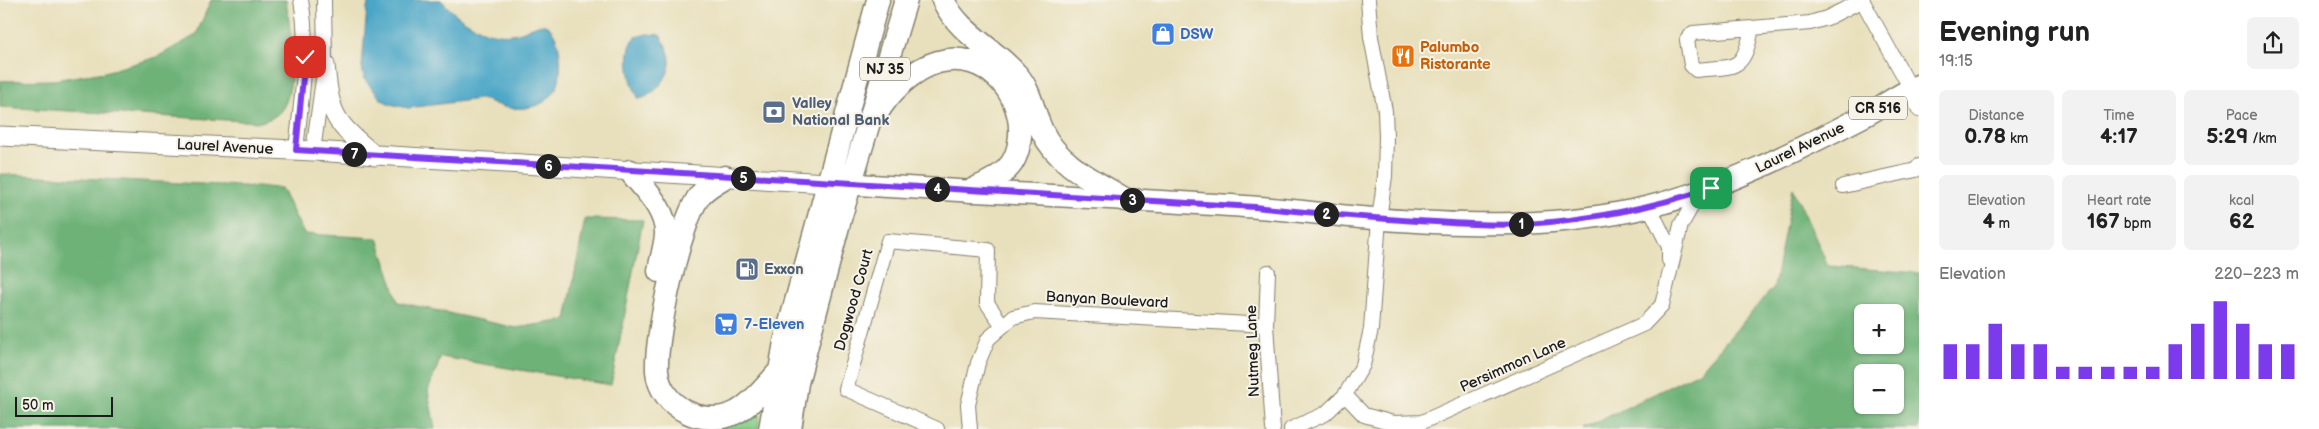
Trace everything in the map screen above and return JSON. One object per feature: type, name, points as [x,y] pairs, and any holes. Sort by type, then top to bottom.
[{"type":"highway","name":"NJ 35","points":[[790,429],[797,383],[840,184],[858,70],[878,0]]},
{"type":"highway","name":"NJ 35","points":[[770,429],[778,373],[791,318],[840,184],[864,138],[906,0]]},
{"type":"highway","points":[[943,0],[954,20],[1018,76],[1029,94],[1042,131],[1056,152],[1070,165],[1126,200]]},
{"type":"highway","points":[[864,138],[880,107],[902,83],[926,66],[955,60],[971,62],[986,68],[999,78],[1014,99],[1020,126],[1018,150],[1016,157],[1007,170],[994,180],[970,191]]},
{"type":"highway","points":[[630,171],[658,208],[665,224],[666,235],[647,340],[645,369],[648,384],[652,397],[661,410],[673,421],[687,429]]},
{"type":"highway","points":[[724,177],[701,195],[687,221],[666,303],[658,354],[657,372],[660,385],[673,404],[680,410],[693,416],[717,418],[738,412],[778,373]]},
{"type":"main road","points":[[325,65],[329,100],[333,111],[347,131],[375,156]]},
{"type":"main road","name":"Laurel Avenue","points":[[0,136],[305,151],[1255,207],[1379,219],[1480,225],[1525,224],[1584,219],[1649,206],[1709,188],[1764,166],[1818,140],[1915,87]]},
{"type":"street","points":[[301,0],[306,38],[304,80],[305,151]]},
{"type":"street","points":[[305,151],[325,65],[324,0]]},
{"type":"street","points":[[1291,429],[1325,414],[1345,395],[1363,365],[1371,328],[1379,219],[1385,176],[1386,137],[1385,111],[1371,37],[1368,0]]},
{"type":"street","points":[[1752,28],[1747,52],[1738,64],[1696,70],[1691,66],[1688,40],[1692,33],[1819,21],[1862,0],[1915,87],[1919,110]]},
{"type":"street","points":[[1843,186],[1916,170],[1919,166]]},
{"type":"street","name":"Persimmon Lane","points":[[1345,395],[1364,415],[1393,423],[1422,422],[1644,324],[1662,305],[1681,225],[1693,204],[1709,188]]},
{"type":"street","name":"Persimmon Lane","points":[[1649,206],[1669,247],[1670,276]]},
{"type":"street","name":"Dogwood Court","points":[[937,429],[846,389],[888,241],[988,250],[987,303],[1003,326]]},
{"type":"street","name":"Nutmeg Lane","points":[[1268,272],[1266,325],[1273,429]]},
{"type":"street","name":"Banyan Boulevard","points":[[970,429],[968,405],[978,363],[988,339],[1013,317],[1034,312],[1266,325]]},
{"type":"green space","points":[[211,0],[286,0],[290,27],[291,79],[288,95],[283,107],[273,117],[261,122],[0,107],[0,81],[54,80],[105,72],[157,57],[196,35]]},
{"type":"green space","points":[[0,174],[281,188],[304,234],[378,238],[398,302],[516,328],[566,320],[585,219],[643,220],[611,385],[441,357],[428,391],[435,429],[0,429]]},
{"type":"green space","points":[[1793,188],[1828,266],[1919,273],[1919,429],[1583,429],[1699,372],[1774,287]]},
{"type":"green space","points":[[760,408],[758,429],[698,429],[691,426],[693,423]]},
{"type":"water","points":[[369,0],[441,0],[466,22],[496,34],[518,33],[537,25],[547,26],[556,37],[560,55],[560,73],[557,87],[548,99],[527,108],[504,107],[479,99],[408,108],[390,104],[382,100],[364,79],[362,66]]},
{"type":"water","points":[[647,34],[660,35],[669,54],[670,67],[660,85],[650,94],[639,99],[630,76],[629,50],[636,37]]},
{"type":"place","name":"DSW","points":[[1163,34]]},
{"type":"place","name":"Palumbo Ristorante","points":[[1403,56]]},
{"type":"place","name":"Valley National Bank","points":[[774,112]]},
{"type":"place","name":"Exxon","points":[[747,269]]},
{"type":"place","name":"7-Eleven","points":[[726,324]]},
{"type":"route","points":[[305,57],[296,150],[890,187],[1255,207],[1379,219],[1480,225],[1525,224],[1584,219],[1682,198],[1711,188]]}]
